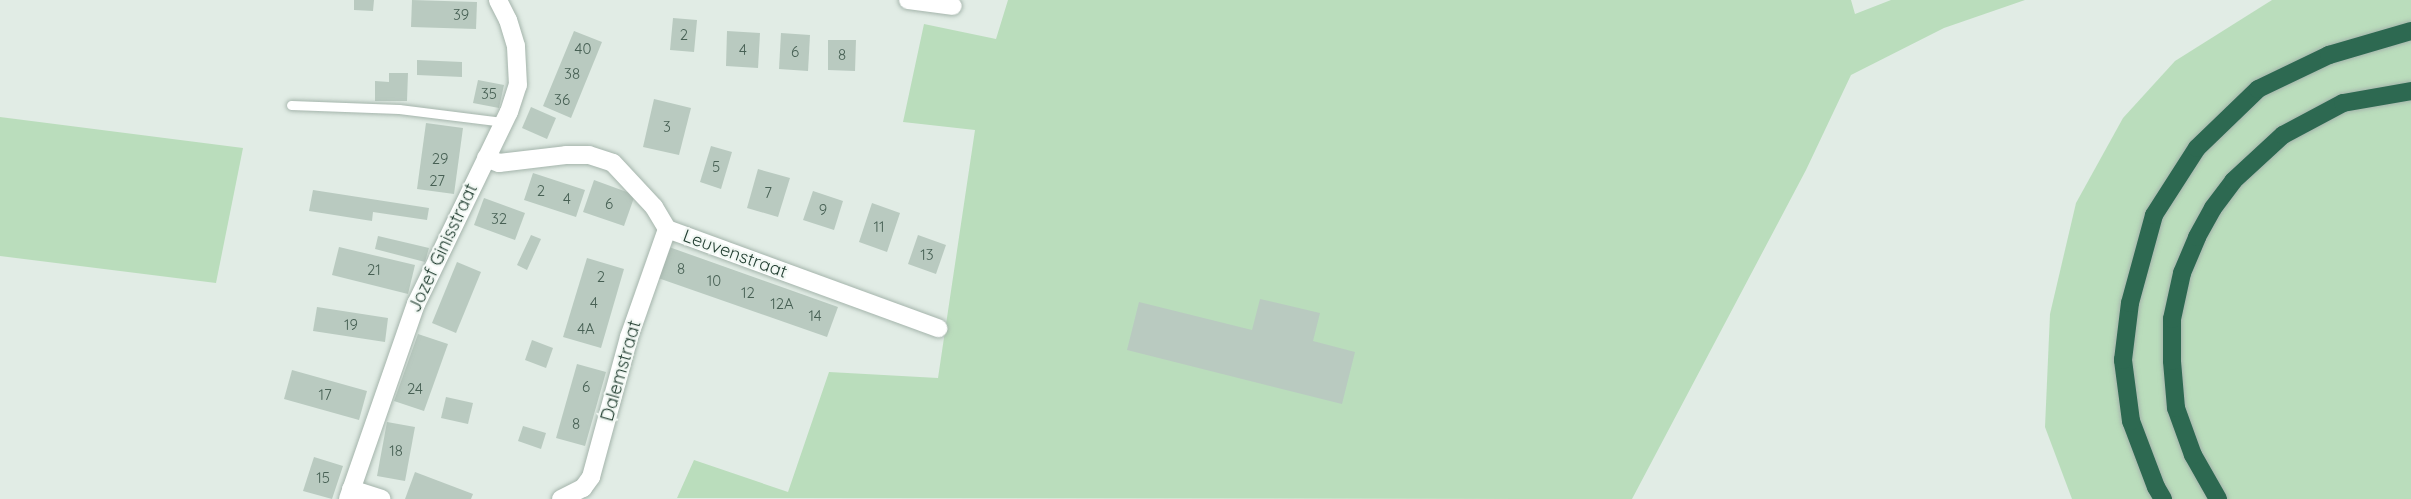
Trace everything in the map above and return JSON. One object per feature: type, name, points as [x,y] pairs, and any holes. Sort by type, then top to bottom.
[{"type":"highway","points":[[2163,499],[2156,487],[2131,421],[2123,360],[2130,303],[2154,215],[2197,148],[2258,89],[2329,55],[2411,31]]},
{"type":"highway","points":[[2218,499],[2193,455],[2176,408],[2172,361],[2172,319],[2182,273],[2197,237],[2213,208],[2233,181],[2283,135],[2343,103],[2411,91]]},
{"type":"street","name":"Jozef Ginisstraat","points":[[350,494],[416,304],[504,122],[518,85],[519,65],[508,20],[498,0]]},
{"type":"street","points":[[908,0],[953,6]]},
{"type":"street","name":"Leuvenstraat","points":[[486,158],[499,164],[566,155],[589,155],[613,163],[654,207],[667,229],[938,328]]},
{"type":"street","name":"Dalemstraat","points":[[561,499],[584,488],[591,477],[629,337],[667,229]]},
{"type":"street","points":[[350,494],[381,499]]},
{"type":"lane","points":[[291,105],[399,109],[504,122]]},
{"type":"green space","points":[[1008,0],[1851,0],[1855,14],[1891,0],[2025,0],[1944,28],[1851,75],[1806,170],[1632,499],[677,498],[694,460],[788,492],[829,372],[938,378],[975,130],[903,122],[924,24],[996,39]]},
{"type":"green space","points":[[2272,0],[2411,0],[2411,499],[2072,499],[2045,427],[2050,314],[2076,203],[2123,118],[2175,61]]},
{"type":"green space","points":[[0,117],[243,148],[216,283],[0,256]]},
{"type":"building","points":[[354,0],[374,0],[373,11],[354,10]]},
{"type":"building","points":[[412,0],[477,2],[476,29],[411,27]]},
{"type":"building","points":[[673,18],[697,20],[694,52],[670,50]]},
{"type":"building","points":[[574,31],[602,42],[571,118],[543,106]]},
{"type":"building","points":[[727,31],[760,33],[758,68],[726,66]]},
{"type":"building","points":[[781,33],[810,35],[808,71],[779,69]]},
{"type":"building","points":[[828,40],[856,40],[855,71],[828,70]]},
{"type":"building","points":[[417,60],[462,62],[462,77],[417,75]]},
{"type":"building","points":[[389,73],[408,73],[407,101],[375,101],[375,81],[389,82]]},
{"type":"building","points":[[478,80],[504,85],[499,108],[473,103]]},
{"type":"building","points":[[654,99],[691,108],[679,155],[643,147]]},
{"type":"building","points":[[531,107],[556,118],[547,139],[522,128]]},
{"type":"building","points":[[426,123],[463,128],[454,194],[417,189]]},
{"type":"building","points":[[711,146],[732,152],[721,189],[700,182]]},
{"type":"building","points":[[758,169],[790,178],[778,217],[747,208]]},
{"type":"building","points":[[533,173],[585,190],[576,217],[524,200]]},
{"type":"building","points":[[594,180],[635,195],[624,226],[583,212]]},
{"type":"building","points":[[313,190],[429,208],[427,220],[373,212],[372,221],[309,211]]},
{"type":"building","points":[[813,191],[843,201],[834,230],[803,220]]},
{"type":"building","points":[[484,198],[525,213],[515,240],[474,225]]},
{"type":"building","points":[[872,203],[900,213],[887,252],[859,242]]},
{"type":"building","points":[[531,235],[541,239],[527,270],[517,265]]},
{"type":"building","points":[[918,235],[946,245],[936,274],[908,264]]},
{"type":"building","points":[[378,236],[429,248],[425,262],[375,249]]},
{"type":"building","points":[[339,247],[415,265],[408,294],[332,275]]},
{"type":"building","points":[[669,247],[838,307],[827,337],[658,278]]},
{"type":"building","points":[[587,258],[624,269],[601,348],[563,337]]},
{"type":"building","points":[[457,262],[481,272],[456,333],[432,323]]},
{"type":"building","points":[[1260,299],[1320,313],[1313,341],[1355,352],[1342,404],[1127,350],[1139,302],[1252,330]]},
{"type":"building","points":[[317,307],[388,318],[385,342],[313,331]]},
{"type":"building","points":[[418,334],[448,344],[424,411],[394,401]]},
{"type":"building","points":[[532,340],[553,348],[546,368],[525,360]]},
{"type":"building","points":[[577,364],[606,372],[585,446],[556,438]]},
{"type":"building","points":[[292,370],[367,391],[359,420],[284,399]]},
{"type":"building","points":[[446,397],[473,403],[468,424],[441,418]]},
{"type":"building","points":[[387,422],[415,427],[405,481],[377,476]]},
{"type":"building","points":[[523,426],[546,433],[541,449],[518,441]]},
{"type":"building","points":[[314,457],[343,466],[332,499],[303,491]]},
{"type":"building","points":[[415,472],[473,494],[471,499],[405,499]]}]
